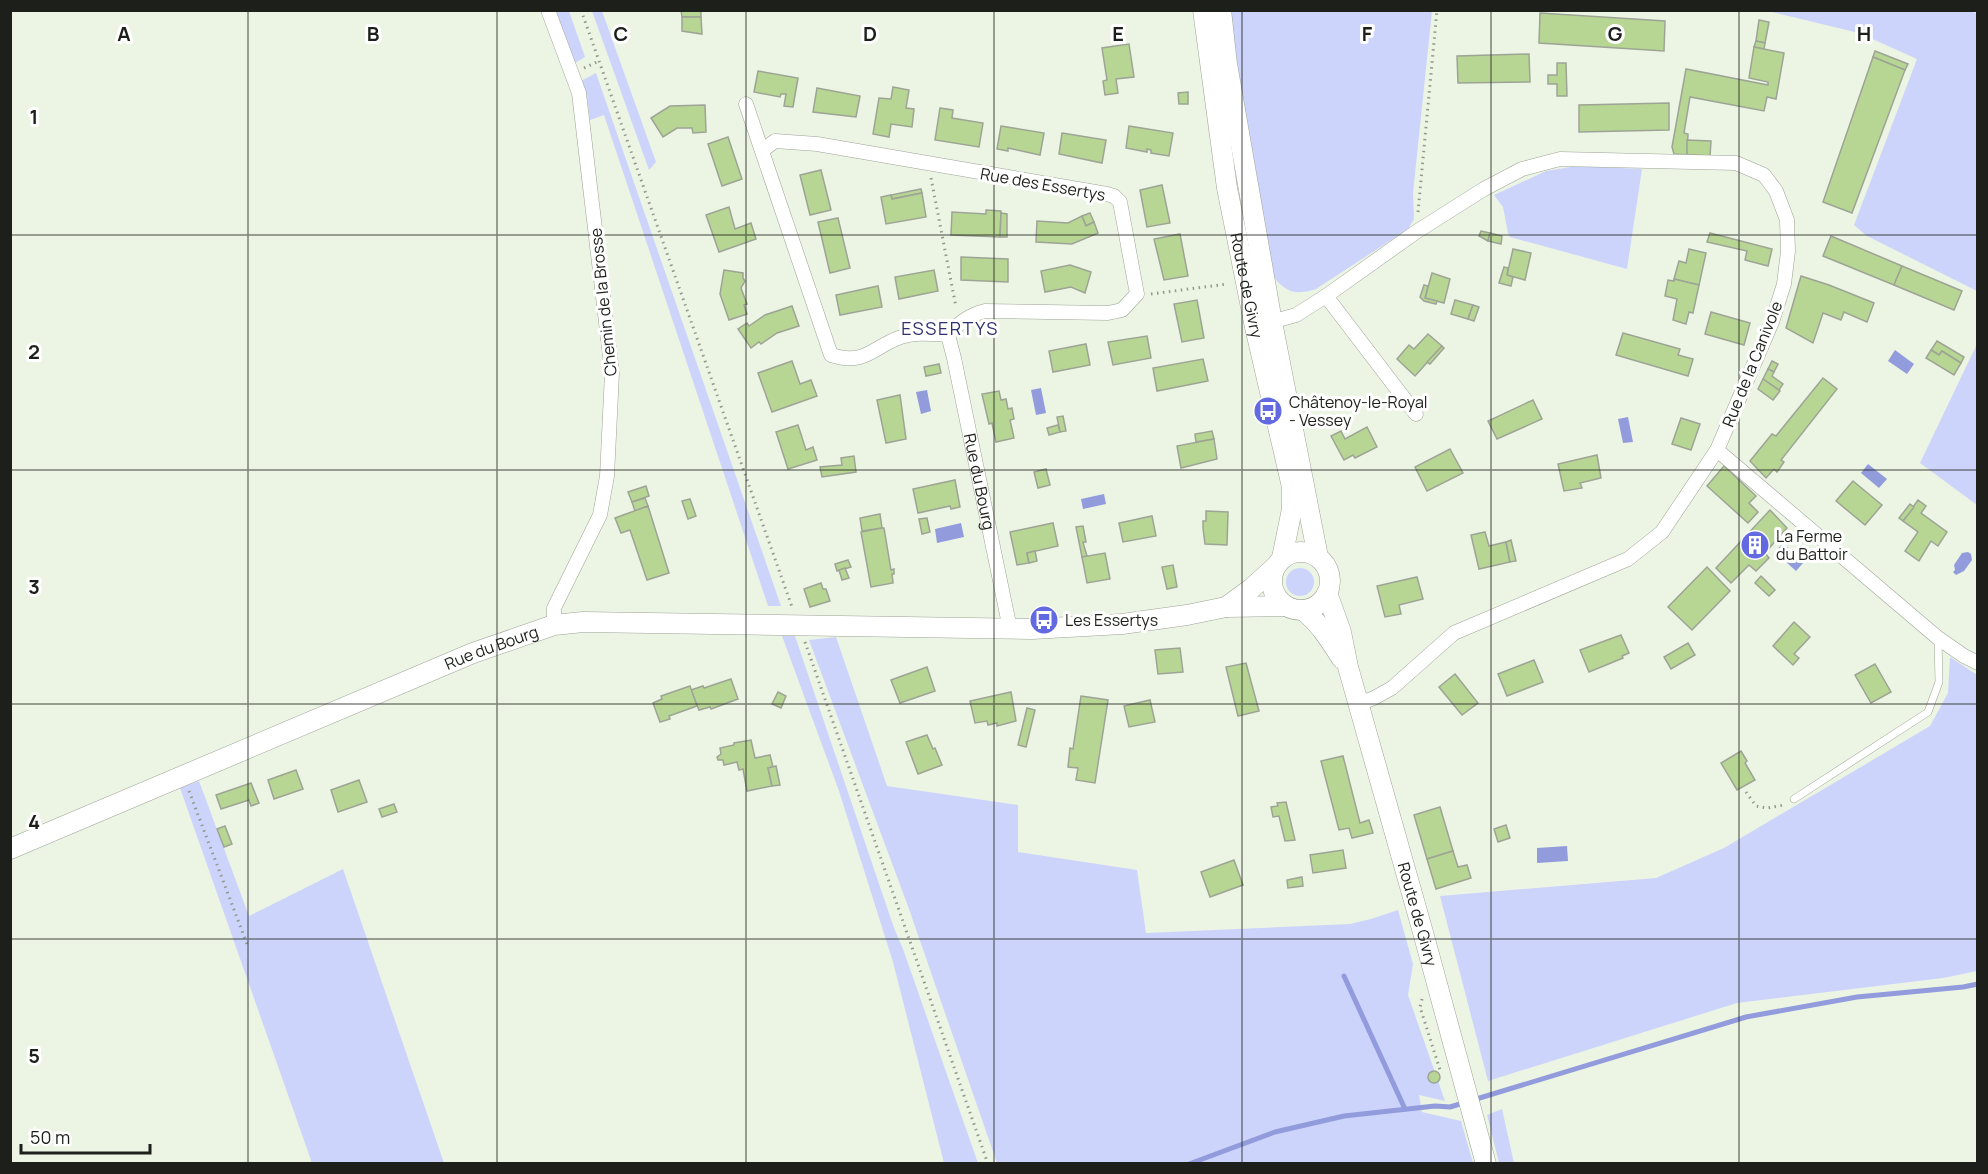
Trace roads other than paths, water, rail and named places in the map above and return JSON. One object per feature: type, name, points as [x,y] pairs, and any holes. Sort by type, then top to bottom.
[{"type":"main road","name":"Route de Givry","points":[[1203,10],[1292,487],[1292,508],[1278,563]]},
{"type":"main road","name":"Route de Givry","points":[[1221,10],[1213,56],[1227,188],[1245,281],[1263,325],[1318,557]]},
{"type":"main road","points":[[1295,552],[1304,552],[1318,557],[1326,567],[1330,580],[1323,600],[1313,607],[1294,608],[1276,597],[1272,584],[1278,563],[1295,552]]},
{"type":"main road","name":"Rue du Bourg","points":[[1226,607],[1252,588],[1278,563]]},
{"type":"main road","name":"Route de Givry","points":[[1327,593],[1341,632],[1358,704],[1486,1164]]},
{"type":"main road","name":"Rue du Bourg","points":[[10,849],[473,653],[554,625],[582,622],[1010,629],[1122,624],[1226,607],[1294,608]]},
{"type":"main road","name":"Route de Givry","points":[[1294,608],[1314,619],[1348,667]]},
{"type":"street","name":"Chemin de la Brosse","points":[[548,10],[579,93],[612,373],[607,476],[600,515],[554,608],[554,625]]},
{"type":"street","points":[[746,104],[831,355],[854,359],[874,352],[899,338],[915,334],[948,335]]},
{"type":"street","name":"Rue des Essertys","points":[[762,150],[775,141],[817,144],[1114,196],[1120,202],[1137,294],[1132,302],[1122,310],[1108,313],[985,311],[972,315],[948,335]]},
{"type":"street","name":"Rue de la Canivole","points":[[1263,325],[1296,315],[1416,232],[1484,189],[1521,169],[1560,159],[1736,163],[1764,175],[1776,191],[1787,220],[1788,251],[1784,284],[1772,322],[1717,450],[1662,532],[1628,559],[1454,633],[1392,687],[1358,704]]},
{"type":"street","points":[[1326,296],[1416,414]]},
{"type":"street","name":"Rue du Bourg","points":[[948,335],[1010,629]]},
{"type":"street","points":[[1717,450],[1938,638],[1977,663]]},
{"type":"lane","points":[[1794,799],[1928,712],[1939,682],[1938,638]]},
{"type":"water","points":[[1895,350],[1914,364],[1907,374],[1888,361]]},
{"type":"water","points":[[1041,388],[1046,413],[1036,415],[1031,390]]},
{"type":"water","points":[[927,390],[931,411],[921,414],[916,392]]},
{"type":"water","points":[[1628,417],[1633,442],[1623,443],[1618,419]]},
{"type":"water","points":[[1868,464],[1887,479],[1879,488],[1861,473]]},
{"type":"water","points":[[1104,494],[1106,504],[1083,509],[1081,499]]},
{"type":"water","points":[[961,523],[964,537],[937,543],[935,529]]},
{"type":"water","points":[[1783,543],[1804,562],[1796,571],[1775,552]]},
{"type":"water","points":[[1968,552],[1972,560],[1964,571],[1956,575],[1953,572],[1954,565],[1962,553]]},
{"type":"water","points":[[1567,846],[1568,861],[1537,863],[1537,848]]},
{"type":"waterway","points":[[1344,976],[1405,1109]]},
{"type":"waterway","points":[[1189,1164],[1275,1132],[1344,1116],[1435,1106],[1450,1107],[1746,1017],[1857,997],[1978,984]]},
{"type":"place","name":"Châtenoy-le-Royal - Vessey","points":[[1268,411]]},
{"type":"place","name":"La Ferme du Battoir","points":[[1755,545]]},
{"type":"place","name":"Les Essertys","points":[[1044,620]]},
{"type":"district","name":"ESSERTYS","points":[[950,329]]}]
